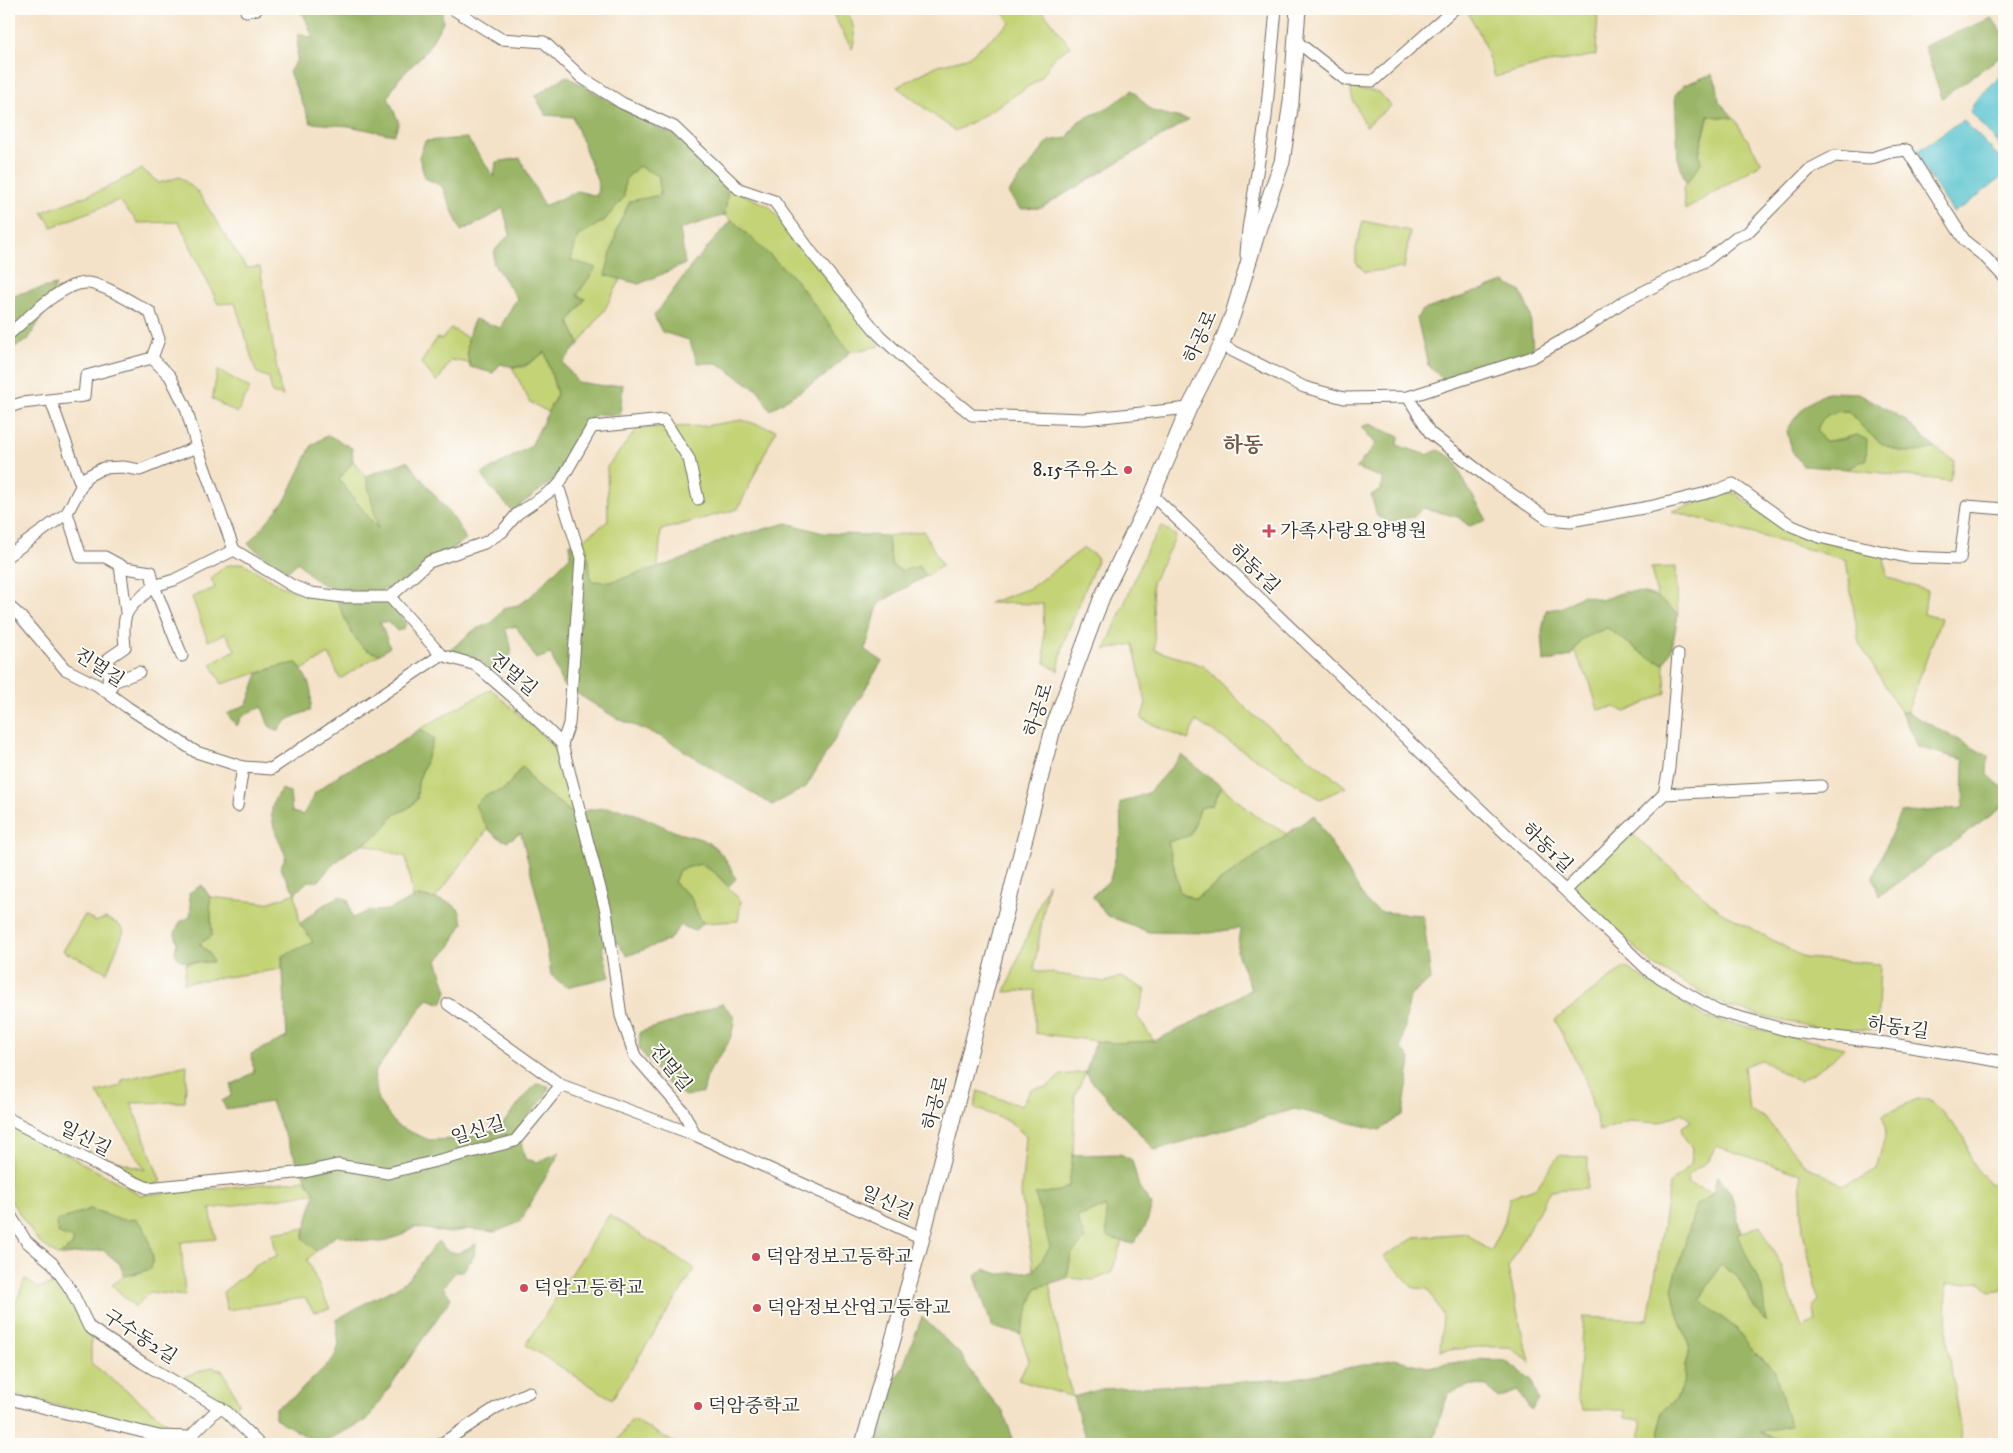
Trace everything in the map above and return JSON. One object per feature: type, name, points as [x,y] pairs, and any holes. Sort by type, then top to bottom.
[{"type":"main road","name":"하공로","points":[[864,1442],[922,1238],[1054,725],[1102,597],[1152,495],[1189,408],[1222,345],[1282,162],[1291,102],[1298,9]]},
{"type":"street","points":[[453,9],[501,39],[544,42],[581,77],[622,103],[674,127],[739,189],[774,201],[812,253],[879,335],[919,372],[972,414],[1084,420],[1189,408]]},
{"type":"street","points":[[1245,275],[1248,230],[1266,117],[1276,9]]},
{"type":"street","points":[[1296,41],[1346,80],[1373,81],[1454,9]]},
{"type":"street","points":[[1222,345],[1304,387],[1344,398],[1408,397],[1533,357],[1588,326],[1623,302],[1707,260],[1736,238],[1747,234],[1810,169],[1835,156],[1869,159],[1890,152],[1906,150],[1965,241],[1985,257],[2004,277]]},
{"type":"street","points":[[9,334],[60,290],[87,283],[127,299],[150,312],[159,339],[152,358]]},
{"type":"street","points":[[9,407],[22,402],[84,396],[86,376],[152,358]]},
{"type":"street","points":[[152,358],[170,376],[186,408],[197,447],[234,550],[293,586],[311,593],[343,597],[390,597],[429,562],[484,543],[502,532],[517,514],[558,486],[592,427],[664,420],[689,458],[698,499]]},
{"type":"street","points":[[1408,397],[1430,433],[1487,478],[1548,520],[1570,521],[1649,507],[1714,491],[1733,484],[1792,526],[1819,537],[1906,558],[1960,559],[1967,506],[2004,509]]},
{"type":"street","points":[[52,400],[81,485]]},
{"type":"street","points":[[9,555],[67,512],[86,477],[103,468],[123,467],[140,470],[197,447]]},
{"type":"street","points":[[558,486],[581,558],[569,724],[562,744]]},
{"type":"street","name":"하동1길","points":[[1152,495],[1649,971],[1717,1011],[1792,1032],[1886,1043],[2004,1062]]},
{"type":"street","points":[[67,512],[81,557],[105,557],[125,568],[151,572],[154,586],[182,656]]},
{"type":"street","points":[[126,612],[154,586],[174,580],[234,550]]},
{"type":"street","points":[[120,565],[126,612],[122,627],[124,647],[109,658],[108,684],[127,708]]},
{"type":"street","points":[[390,597],[441,655]]},
{"type":"street","name":"진멀길","points":[[9,606],[22,617],[65,669],[97,685],[127,708],[196,752],[243,767],[271,769],[441,655],[476,665],[522,705],[562,744],[606,911],[621,1016],[636,1056],[682,1112],[695,1135]]},
{"type":"street","points":[[1566,890],[1664,794],[1669,768],[1678,654]]},
{"type":"street","points":[[108,684],[139,672]]},
{"type":"street","points":[[237,806],[243,767]]},
{"type":"street","points":[[1664,794],[1821,786]]},
{"type":"street","points":[[448,1004],[561,1085]]},
{"type":"street","name":"일신길","points":[[9,1119],[105,1169],[148,1188],[305,1172],[337,1165],[388,1173],[515,1140],[561,1085],[695,1135],[922,1238]]},
{"type":"street","name":"구수동2길","points":[[9,1214],[26,1241],[52,1263],[71,1290],[89,1327],[143,1362],[220,1407],[259,1444]]},
{"type":"street","points":[[441,1444],[497,1407],[529,1392]]},
{"type":"street","points":[[9,1399],[159,1436],[190,1437],[220,1407]]},
{"type":"green space","points":[[297,9],[442,9],[443,22],[427,50],[398,80],[388,97],[399,123],[394,135],[348,126],[311,123],[289,72],[297,60],[298,34],[313,38],[304,15],[297,11]]},
{"type":"green space","points":[[830,9],[846,9],[854,34],[852,49]]},
{"type":"green space","points":[[1001,9],[1041,9],[1071,47],[1056,55],[1040,79],[955,131],[897,87],[938,65],[967,58],[1010,23]]},
{"type":"green space","points":[[1466,9],[1598,9],[1596,55],[1538,65],[1495,77],[1481,36]]},
{"type":"green space","points":[[1992,18],[2004,35],[2004,54],[1942,98],[1924,46]]},
{"type":"green space","points":[[1712,74],[1717,85],[1719,101],[1734,118],[1708,116],[1699,154],[1701,163],[1686,184],[1678,158],[1675,95],[1684,85]]},
{"type":"green space","points":[[566,76],[659,129],[675,135],[728,188],[725,215],[680,229],[685,264],[639,284],[605,275],[618,226],[630,201],[660,195],[659,176],[638,166],[625,180],[624,197],[605,220],[578,236],[571,260],[596,268],[577,295],[585,299],[569,322],[579,344],[563,362],[577,382],[606,386],[623,384],[620,415],[598,414],[584,423],[562,467],[551,482],[512,511],[490,487],[482,474],[531,446],[557,394],[545,352],[524,365],[500,364],[493,373],[470,367],[468,342],[470,330],[475,319],[500,328],[517,298],[493,263],[495,250],[510,234],[503,208],[488,218],[461,231],[442,186],[425,178],[419,157],[425,141],[467,138],[494,177],[496,162],[520,158],[544,206],[577,191],[597,196],[598,183],[573,117],[546,115],[535,96]]},
{"type":"green space","points":[[1350,88],[1379,92],[1391,106],[1366,126],[1353,100]]},
{"type":"green space","points":[[1132,90],[1152,111],[1189,120],[1041,208],[1020,209],[1008,193],[1049,141],[1067,138],[1079,121],[1109,107]]},
{"type":"green space","points":[[1709,116],[1734,118],[1762,163],[1685,210],[1683,187],[1701,163],[1699,154]]},
{"type":"green space","points":[[639,165],[659,176],[660,195],[605,274],[621,279],[605,309],[579,344],[569,322],[585,299],[577,295],[595,268],[570,260],[578,236],[605,220],[625,180]]},
{"type":"green space","points":[[142,169],[159,183],[180,177],[198,192],[246,268],[260,267],[283,396],[272,393],[269,378],[256,372],[235,303],[218,304],[179,222],[138,223],[119,200],[52,227],[42,212],[102,190]]},
{"type":"green space","points":[[728,188],[769,206],[880,346],[850,352],[795,279],[725,215]]},
{"type":"green space","points":[[732,220],[795,279],[850,352],[826,375],[770,410],[759,391],[717,363],[698,363],[689,340],[662,332],[654,316],[692,265]]},
{"type":"green space","points":[[1363,221],[1410,231],[1404,268],[1365,272],[1356,263],[1356,249]]},
{"type":"green space","points":[[1504,282],[1521,292],[1530,313],[1533,349],[1499,364],[1442,379],[1428,365],[1417,318],[1421,311]]},
{"type":"green space","points":[[56,285],[46,310],[28,340],[15,347],[9,343],[9,299],[21,293]]},
{"type":"green space","points":[[451,328],[468,338],[467,353],[469,363],[451,360],[437,382],[421,363],[437,338],[442,339]]},
{"type":"green space","points":[[545,352],[557,394],[548,412],[530,402],[512,367],[524,367]]},
{"type":"green space","points":[[218,370],[250,388],[237,413],[212,399]]},
{"type":"green space","points":[[1828,392],[1859,393],[1904,419],[1935,448],[1907,452],[1895,450],[1876,439],[1848,411],[1837,412],[1824,418],[1817,431],[1824,441],[1840,440],[1857,435],[1867,440],[1866,459],[1848,469],[1803,466],[1792,451],[1787,431],[1804,408]]},
{"type":"green space","points":[[1833,411],[1848,411],[1876,439],[1895,450],[1907,452],[1935,448],[1954,460],[1950,481],[1848,469],[1866,459],[1857,435],[1824,442],[1817,431],[1820,421]]},
{"type":"green space","points":[[742,420],[776,430],[738,509],[661,530],[658,567],[611,582],[591,581],[580,542],[608,521],[607,467],[638,428],[704,426]]},
{"type":"green space","points":[[1370,424],[1400,437],[1397,445],[1427,455],[1438,450],[1454,459],[1465,483],[1487,520],[1469,526],[1458,517],[1423,508],[1414,517],[1389,523],[1377,516],[1371,495],[1381,490],[1382,478],[1356,468],[1376,444],[1361,427]]},
{"type":"green space","points":[[328,435],[352,448],[353,461],[339,480],[378,529],[366,476],[407,461],[455,520],[466,539],[397,586],[380,590],[406,624],[403,629],[397,631],[388,622],[380,622],[390,647],[380,654],[371,652],[357,641],[337,601],[359,600],[359,590],[324,585],[312,577],[298,562],[286,573],[248,544],[286,499],[312,445]]},
{"type":"green space","points":[[353,461],[366,476],[379,530],[339,480]]},
{"type":"green space","points":[[1733,492],[1789,532],[1884,557],[1887,577],[1927,591],[1924,614],[1941,619],[1907,712],[1901,712],[1859,643],[1846,560],[1672,511]]},
{"type":"green space","points":[[787,523],[823,533],[887,536],[892,566],[902,571],[919,566],[926,576],[879,603],[865,650],[882,661],[806,787],[772,805],[664,738],[616,718],[562,684],[551,654],[536,659],[516,626],[505,629],[511,650],[509,659],[491,672],[483,662],[449,651],[474,630],[493,622],[504,608],[518,605],[530,597],[570,556],[570,543],[580,542],[589,560],[591,581],[611,582],[681,560],[722,540]]},
{"type":"green space","points":[[1162,526],[1176,536],[1152,583],[1155,650],[1204,666],[1252,714],[1346,787],[1320,799],[1196,721],[1188,740],[1141,719],[1146,703],[1133,644],[1105,650],[1148,547]]},
{"type":"green space","points":[[924,531],[942,566],[926,576],[919,566],[902,571],[892,566],[887,536]]},
{"type":"green space","points":[[1084,548],[1098,558],[1064,641],[1058,671],[1045,663],[1043,604],[989,603],[1030,588]]},
{"type":"green space","points":[[243,563],[281,586],[312,597],[337,601],[357,641],[363,647],[380,654],[340,679],[329,654],[302,670],[297,663],[280,666],[222,684],[211,664],[235,650],[226,634],[208,641],[192,597],[215,588],[211,578],[225,566]]},
{"type":"green space","points":[[1676,567],[1678,615],[1657,597],[1651,568]]},
{"type":"green space","points":[[1624,592],[1654,596],[1678,615],[1672,648],[1664,664],[1646,656],[1607,628],[1582,639],[1571,656],[1544,662],[1542,631],[1546,610],[1561,608],[1583,595],[1601,600]]},
{"type":"green space","points":[[1607,628],[1646,656],[1664,664],[1666,693],[1626,712],[1614,707],[1598,710],[1590,683],[1574,651],[1582,639]]},
{"type":"green space","points":[[297,663],[305,675],[311,691],[310,711],[284,723],[278,731],[269,726],[262,707],[242,716],[237,726],[227,714],[247,704],[258,674],[280,666]]},
{"type":"green space","points":[[491,689],[556,748],[574,814],[535,785],[522,766],[505,789],[484,796],[475,805],[488,829],[435,899],[418,896],[413,898],[406,857],[364,844],[379,834],[394,815],[410,807],[417,799],[418,782],[434,739],[420,729]]},
{"type":"green space","points":[[1901,712],[1907,712],[1988,756],[1987,774],[2004,789],[2004,806],[1879,896],[1873,877],[1900,813],[1963,808],[1964,760],[1918,747]]},
{"type":"green space","points":[[420,729],[434,739],[418,782],[417,799],[410,807],[394,815],[379,834],[347,853],[330,867],[319,881],[308,881],[295,893],[280,868],[286,856],[273,822],[272,813],[276,796],[282,789],[290,793],[292,812],[303,815],[315,793],[340,774],[393,747]]},
{"type":"green space","points":[[1182,755],[1222,787],[1212,805],[1200,808],[1191,835],[1168,842],[1180,893],[1195,899],[1314,815],[1367,903],[1380,912],[1423,915],[1431,979],[1410,996],[1401,1049],[1411,1059],[1403,1114],[1380,1130],[1295,1109],[1155,1150],[1091,1081],[1086,1072],[1095,1041],[1113,1043],[1154,1041],[1188,1025],[1251,989],[1237,953],[1240,928],[1210,933],[1149,932],[1106,915],[1092,896],[1110,880],[1121,834],[1120,803],[1148,793]]},
{"type":"green space","points":[[523,766],[535,785],[574,814],[604,808],[627,811],[676,832],[705,841],[722,855],[736,879],[729,886],[714,872],[700,864],[679,870],[674,883],[691,897],[703,923],[694,931],[681,925],[669,940],[627,956],[617,942],[602,946],[610,977],[566,987],[551,975],[542,917],[521,833],[507,841],[496,836],[487,827],[475,805],[484,796],[505,789]]},
{"type":"green space","points":[[1222,787],[1256,816],[1287,834],[1195,899],[1180,893],[1168,841],[1191,835],[1200,808],[1212,805]]},
{"type":"green space","points":[[1621,824],[1720,911],[1805,958],[1880,964],[1877,1030],[1827,1029],[1778,1020],[1726,1006],[1656,967],[1567,884]]},
{"type":"green space","points":[[700,864],[714,872],[741,901],[738,921],[703,923],[691,897],[674,883],[679,870]]},
{"type":"green space","points":[[1048,883],[1034,970],[1105,982],[1121,977],[1146,990],[1137,1016],[1154,1041],[1113,1043],[1035,1033],[1035,990],[1005,992]]},
{"type":"green space","points":[[202,885],[210,897],[212,936],[199,944],[209,953],[213,962],[189,962],[178,959],[175,951],[177,943],[175,933],[180,922],[190,917],[189,893]]},
{"type":"green space","points":[[295,893],[300,924],[314,942],[282,956],[282,969],[184,983],[186,963],[212,962],[209,953],[199,943],[212,936],[210,897],[267,903]]},
{"type":"green space","points":[[340,896],[348,900],[352,918],[369,911],[388,910],[418,896],[451,903],[459,910],[463,923],[448,950],[437,960],[447,991],[442,1004],[428,999],[374,1073],[378,1101],[397,1126],[429,1140],[456,1139],[499,1130],[536,1084],[549,1086],[544,1098],[518,1129],[525,1159],[538,1162],[560,1152],[520,1222],[495,1232],[469,1229],[448,1233],[415,1227],[402,1235],[382,1242],[363,1241],[337,1235],[316,1251],[303,1238],[315,1193],[296,1160],[271,1102],[226,1109],[222,1101],[231,1096],[231,1085],[254,1072],[251,1054],[287,1037],[282,956],[313,942],[300,924],[320,907]]},
{"type":"green space","points":[[85,915],[96,922],[105,918],[118,924],[124,931],[107,972],[63,951]]},
{"type":"green space","points":[[1625,967],[1706,1018],[1844,1048],[1832,1060],[1799,1082],[1761,1060],[1744,1066],[1749,1111],[1764,1117],[1804,1164],[1843,1185],[1863,1178],[1876,1169],[1886,1133],[1883,1115],[1917,1099],[1930,1099],[1965,1138],[1971,1162],[1989,1184],[2004,1182],[2004,1290],[1991,1292],[1980,1282],[1946,1284],[1947,1339],[1962,1444],[1790,1444],[1757,1431],[1775,1371],[1754,1351],[1734,1327],[1700,1300],[1719,1264],[1737,1276],[1756,1310],[1746,1256],[1737,1235],[1760,1225],[1781,1265],[1802,1327],[1816,1321],[1812,1307],[1818,1300],[1803,1231],[1800,1174],[1716,1146],[1708,1161],[1688,1175],[1689,1184],[1713,1193],[1677,1313],[1689,1345],[1684,1381],[1676,1399],[1661,1412],[1659,1444],[1641,1444],[1641,1420],[1625,1418],[1625,1410],[1583,1410],[1577,1398],[1583,1317],[1648,1320],[1670,1184],[1690,1164],[1692,1148],[1682,1134],[1682,1127],[1691,1121],[1682,1113],[1658,1123],[1629,1121],[1600,1131],[1585,1079],[1555,1020]]},
{"type":"green space","points":[[722,1003],[734,1016],[731,1035],[725,1049],[707,1077],[703,1093],[685,1096],[666,1082],[639,1049],[640,1032],[685,1018]]},
{"type":"green space","points":[[187,1065],[185,1102],[131,1103],[161,1182],[149,1187],[87,1151],[145,1170],[97,1092],[121,1086],[122,1080]]},
{"type":"green space","points":[[1086,1072],[1075,1095],[1073,1155],[1069,1186],[1059,1191],[1036,1194],[1051,1247],[1034,1271],[1021,1194],[1026,1136],[1009,1121],[974,1108],[978,1091],[1021,1106],[1031,1089],[1047,1087],[1061,1075]]},
{"type":"green space","points":[[9,1123],[141,1195],[306,1180],[315,1193],[210,1209],[216,1239],[181,1242],[185,1296],[150,1292],[135,1307],[112,1285],[124,1276],[143,1272],[153,1258],[144,1227],[135,1219],[124,1221],[112,1219],[104,1213],[90,1209],[56,1222],[74,1238],[72,1246],[58,1256],[38,1241],[9,1198]]},
{"type":"green space","points":[[1120,1154],[1132,1160],[1139,1187],[1152,1205],[1146,1225],[1133,1244],[1107,1237],[1106,1206],[1077,1217],[1085,1240],[1071,1254],[1067,1278],[1036,1288],[1020,1334],[992,1327],[975,1276],[984,1269],[999,1274],[1034,1271],[1050,1247],[1035,1194],[1059,1191],[1069,1186],[1073,1155]]},
{"type":"green space","points":[[1559,1155],[1588,1158],[1587,1188],[1550,1190],[1508,1268],[1523,1338],[1531,1363],[1510,1347],[1478,1347],[1440,1351],[1443,1316],[1428,1289],[1414,1288],[1384,1256],[1416,1237],[1466,1233],[1491,1251],[1504,1224],[1510,1197],[1537,1187]]},
{"type":"green space","points":[[1717,1176],[1730,1190],[1741,1233],[1737,1235],[1762,1288],[1766,1322],[1756,1310],[1737,1276],[1720,1265],[1700,1300],[1734,1327],[1754,1351],[1775,1371],[1790,1426],[1759,1432],[1790,1444],[1659,1444],[1661,1412],[1676,1399],[1684,1381],[1689,1345],[1677,1313],[1672,1288],[1696,1205],[1713,1193]]},
{"type":"green space","points":[[1107,1206],[1107,1236],[1123,1241],[1111,1273],[1094,1280],[1067,1278],[1071,1254],[1085,1240],[1077,1217]]},
{"type":"green space","points":[[90,1209],[117,1218],[135,1219],[144,1227],[153,1258],[151,1269],[124,1276],[120,1264],[103,1250],[58,1256],[72,1246],[74,1239],[59,1234],[56,1222]]},
{"type":"green space","points":[[609,1215],[695,1269],[612,1399],[526,1345]]},
{"type":"green space","points":[[305,1228],[303,1238],[316,1251],[307,1260],[330,1309],[314,1312],[305,1298],[227,1310],[223,1292],[262,1261],[277,1256],[272,1233]]},
{"type":"green space","points":[[438,1241],[447,1251],[458,1253],[476,1244],[474,1256],[463,1271],[455,1272],[443,1287],[451,1298],[367,1420],[319,1444],[275,1418],[275,1408],[295,1396],[334,1358],[339,1345],[336,1320],[396,1288],[409,1278]]},
{"type":"green space","points":[[25,1279],[38,1288],[58,1283],[91,1339],[91,1363],[179,1432],[161,1430],[9,1394],[9,1321]]},
{"type":"green space","points":[[1049,1283],[1067,1378],[1073,1397],[1018,1380],[1029,1360],[1020,1334],[1036,1288]]},
{"type":"green space","points":[[922,1317],[961,1355],[976,1380],[1003,1412],[1015,1444],[878,1444],[890,1386],[902,1369]]},
{"type":"green space","points":[[1394,1359],[1427,1367],[1478,1359],[1505,1361],[1531,1379],[1539,1401],[1531,1410],[1518,1391],[1498,1398],[1487,1386],[1471,1385],[1449,1393],[1433,1444],[1087,1444],[1073,1397],[1102,1389],[1291,1379]]},
{"type":"green space","points":[[212,1367],[223,1371],[239,1403],[232,1410],[184,1377]]},
{"type":"green space","points":[[632,1419],[677,1444],[615,1444]]},
{"type":"water","points":[[2004,72],[2004,150],[1970,111],[1976,100]]},
{"type":"water","points":[[1964,121],[2004,162],[2004,175],[1966,205],[1953,212],[1922,165],[1918,151],[1953,126]]},
{"type":"place","name":"8.15주유소","points":[[1128,470]]},
{"type":"place","name":"가족사랑요양병원","points":[[1269,531]]},
{"type":"place","name":"덕암정보고등학교","points":[[756,1257]]},
{"type":"place","name":"덕암고등학교","points":[[524,1288]]},
{"type":"place","name":"덕암정보산업고등학교","points":[[757,1308]]},
{"type":"place","name":"덕암중학교","points":[[698,1406]]},
{"type":"district","name":"하동","points":[[1243,446]]}]
